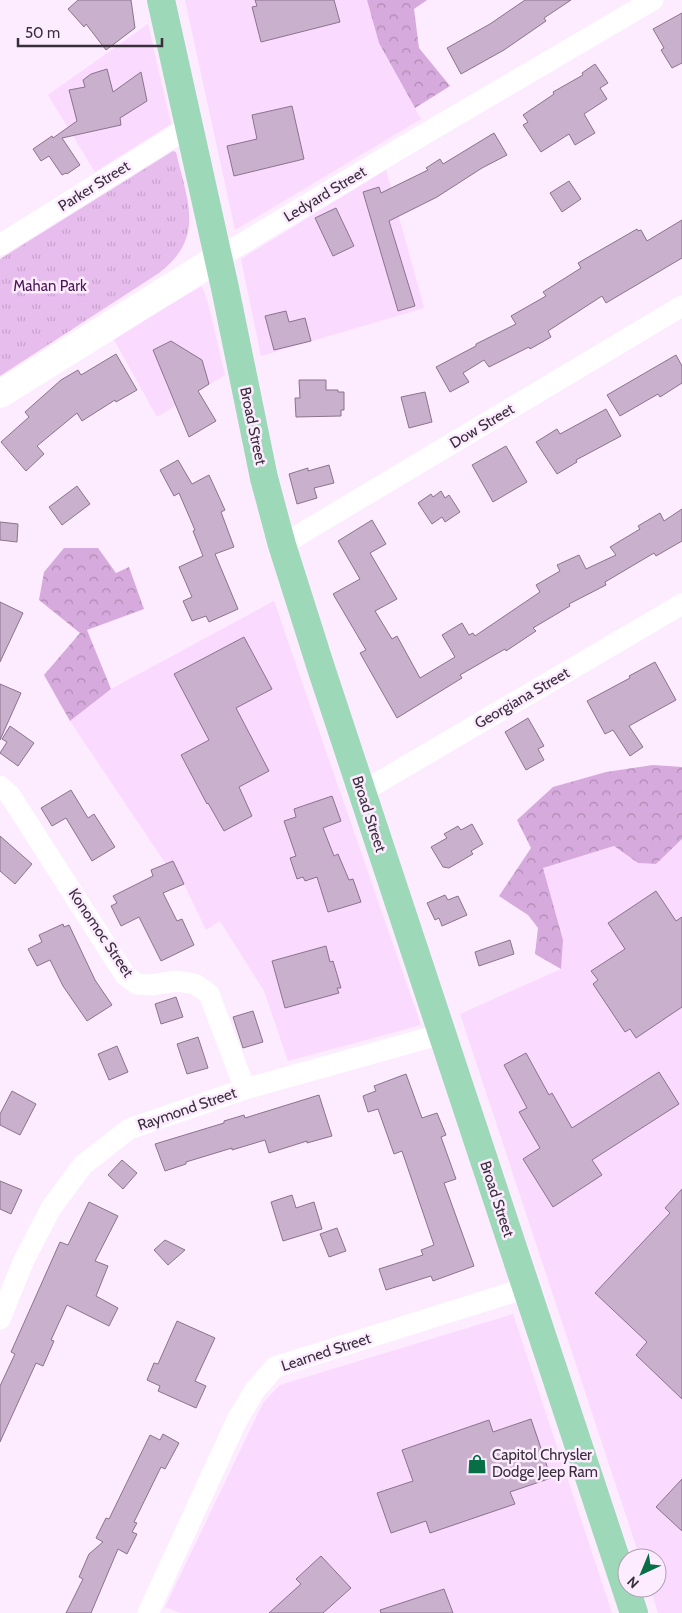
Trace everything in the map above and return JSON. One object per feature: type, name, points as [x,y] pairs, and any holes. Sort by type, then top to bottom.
[{"type":"main road","name":"Broad Street","points":[[161,0],[261,463],[282,545],[634,1613]]},
{"type":"street","name":"Ledyard Street","points":[[0,394],[218,258],[439,125],[653,0]]},
{"type":"street","name":"Parker Street","points":[[0,245],[189,126]]},
{"type":"street","name":"Dow Street","points":[[282,545],[682,306]]},
{"type":"street","name":"Georgiana Street","points":[[362,792],[682,604]]},
{"type":"street","name":"Konomoc Street","points":[[3,797],[126,975],[136,984],[151,985],[177,981],[195,984],[209,994],[245,1089]]},
{"type":"street","name":"Raymond Street","points":[[0,1319],[24,1260],[51,1208],[83,1165],[129,1129],[245,1089],[442,1034]]},
{"type":"street","name":"Learned Street","points":[[148,1613],[237,1420],[255,1390],[275,1367],[526,1288]]},
{"type":"shaded area","points":[[185,0],[367,0],[379,43],[421,119],[235,230]]},
{"type":"shaded area","points":[[148,24],[171,124],[95,172],[48,95]]},
{"type":"shaded area","points":[[386,170],[424,308],[261,356],[241,259]]},
{"type":"shaded area","points":[[202,286],[208,303],[225,375],[157,417],[113,338]]},
{"type":"shaded area","points":[[274,601],[421,1025],[288,1061],[264,991],[220,921],[206,930],[173,861],[166,864],[70,721],[111,689]]},
{"type":"shaded area","points":[[682,839],[682,1613],[658,1613],[653,1598],[667,1598],[667,1548],[637,1548],[460,1014],[561,969],[563,940],[543,868],[614,846],[638,863],[656,864]]},
{"type":"shaded area","name":"Capitol Chrysler Dodge Jeep Ram","points":[[513,1314],[612,1613],[181,1613],[165,1607],[263,1403],[280,1385]]},
{"type":"green space","points":[[367,0],[427,0],[414,9],[419,48],[450,86],[415,108],[379,43]]},
{"type":"green space","name":"Mahan Park","points":[[173,151],[176,152],[185,187],[189,217],[188,232],[183,246],[174,259],[159,273],[0,376],[0,259]]},
{"type":"green space","points":[[64,548],[98,548],[116,573],[129,567],[144,609],[87,630],[111,689],[70,721],[44,675],[80,633],[39,600],[44,572]]},
{"type":"green space","points":[[653,765],[682,767],[682,839],[656,864],[638,863],[614,846],[543,868],[563,940],[561,969],[535,954],[538,928],[528,915],[499,896],[531,848],[517,820],[553,787],[606,772]]},
{"type":"building","points":[[78,0],[131,0],[135,28],[106,50],[86,24],[84,27],[68,9]]},
{"type":"building","points":[[255,0],[334,0],[340,22],[261,42],[252,7],[257,6]]},
{"type":"building","points":[[525,0],[571,0],[544,18],[546,21],[504,50],[461,74],[447,48],[490,24]]},
{"type":"building","points":[[682,13],[682,63],[672,68],[661,50],[664,48],[653,29]]},
{"type":"building","points":[[595,64],[608,83],[600,88],[607,99],[584,114],[595,133],[575,145],[569,134],[541,152],[523,125],[528,122],[523,115],[554,94],[553,92],[583,75],[582,73]]},
{"type":"building","points":[[107,69],[113,92],[141,72],[147,101],[120,118],[121,125],[62,138],[80,165],[67,174],[62,175],[49,156],[41,161],[33,149],[77,121],[69,90],[85,87],[83,80],[91,74]]},
{"type":"building","points":[[292,106],[304,159],[234,176],[227,146],[257,139],[252,115]]},
{"type":"building","points":[[494,133],[507,155],[482,168],[437,197],[389,221],[415,306],[398,311],[363,192],[379,187],[381,193],[428,170],[426,168],[440,159],[443,164]]},
{"type":"building","points":[[569,181],[581,199],[562,212],[550,193]]},
{"type":"building","points":[[336,208],[354,246],[333,256],[315,218]]},
{"type":"building","points":[[682,220],[682,258],[606,303],[602,296],[548,331],[551,337],[530,349],[529,347],[489,367],[484,360],[463,373],[469,382],[450,392],[436,367],[516,324],[511,316],[546,296],[543,292],[581,268],[578,263],[637,229],[638,231],[641,230],[647,241]]},
{"type":"building","points":[[286,311],[289,322],[305,318],[311,341],[274,350],[265,316]]},
{"type":"building","points":[[171,341],[202,360],[209,384],[198,391],[216,421],[189,437],[153,350]]},
{"type":"building","points":[[116,354],[137,390],[116,402],[115,400],[82,421],[77,413],[37,446],[44,454],[26,471],[1,442],[29,417],[25,412],[61,380],[78,370],[81,375]]},
{"type":"building","points":[[676,355],[682,366],[682,383],[660,397],[658,394],[620,416],[607,395]]},
{"type":"building","points":[[299,380],[326,380],[326,390],[344,392],[344,410],[341,410],[341,416],[296,417],[295,398],[300,398]]},
{"type":"building","points":[[425,392],[432,422],[409,428],[401,397]]},
{"type":"building","points":[[606,409],[621,436],[576,460],[577,462],[557,474],[536,442],[557,429],[560,434]]},
{"type":"building","points":[[506,446],[527,482],[493,502],[472,465]]},
{"type":"building","points":[[178,460],[192,484],[209,475],[225,510],[221,512],[234,547],[215,554],[238,609],[209,622],[206,616],[192,621],[183,601],[192,597],[179,567],[203,556],[193,531],[195,530],[179,493],[174,496],[160,470]]},
{"type":"building","points":[[329,465],[334,483],[314,488],[317,498],[297,504],[289,474],[308,468],[308,471]]},
{"type":"building","points":[[77,486],[90,504],[62,525],[49,507]]},
{"type":"building","points":[[441,491],[445,498],[449,495],[460,512],[445,522],[442,517],[432,524],[418,503],[431,494],[433,497]]},
{"type":"building","points":[[682,509],[682,541],[656,556],[654,553],[605,582],[606,585],[569,604],[570,606],[533,628],[536,631],[506,651],[505,649],[460,675],[462,678],[397,718],[360,653],[366,650],[333,594],[360,579],[338,541],[372,520],[386,544],[370,553],[397,599],[375,611],[392,639],[397,636],[420,678],[455,657],[442,635],[462,623],[469,635],[473,633],[475,636],[540,592],[536,585],[560,571],[557,565],[579,555],[586,569],[616,555],[610,547],[640,529],[638,526],[660,513],[664,521]]},
{"type":"building","points":[[0,522],[18,524],[17,542],[0,540]]},
{"type":"building","points":[[0,602],[23,613],[0,662]]},
{"type":"building","points":[[244,637],[272,689],[236,708],[269,771],[239,787],[252,816],[224,831],[207,804],[181,755],[209,740],[174,674]]},
{"type":"building","points":[[655,662],[676,700],[629,726],[643,747],[630,756],[613,730],[605,734],[587,701]]},
{"type":"building","points":[[0,684],[21,693],[0,740]]},
{"type":"building","points":[[528,718],[544,746],[538,749],[544,760],[526,770],[505,732]]},
{"type":"building","points":[[10,726],[34,743],[18,766],[0,753],[7,742],[2,739]]},
{"type":"building","points":[[71,790],[88,818],[94,814],[115,847],[92,861],[66,818],[52,826],[41,808]]},
{"type":"building","points":[[332,796],[341,821],[323,828],[334,856],[338,854],[349,880],[353,879],[361,902],[328,912],[317,877],[305,881],[303,877],[297,879],[290,858],[296,856],[284,821],[296,817],[294,809]]},
{"type":"building","points":[[472,824],[483,844],[471,851],[473,854],[449,868],[443,867],[431,847],[447,838],[444,834],[458,826],[461,830]]},
{"type":"building","points":[[0,836],[32,864],[15,884],[0,871]]},
{"type":"building","points":[[173,861],[184,884],[163,893],[177,921],[182,919],[194,945],[161,961],[139,917],[121,926],[111,906],[117,903],[113,896],[153,876],[151,870]]},
{"type":"building","points":[[656,891],[676,921],[682,917],[682,1007],[636,1038],[630,1029],[625,1032],[593,984],[598,980],[591,971],[625,949],[608,923]]},
{"type":"building","points":[[445,895],[448,900],[458,896],[467,915],[442,926],[439,918],[435,920],[427,903]]},
{"type":"building","points":[[63,924],[64,927],[69,925],[95,980],[112,1005],[87,1021],[63,986],[50,960],[37,966],[28,949],[42,942],[39,935]]},
{"type":"building","points":[[510,940],[514,954],[479,966],[475,952]]},
{"type":"building","points":[[326,946],[330,962],[333,961],[341,988],[337,988],[339,993],[285,1008],[272,961]]},
{"type":"building","points":[[176,997],[183,1017],[161,1024],[155,1004]]},
{"type":"building","points":[[253,1011],[263,1042],[243,1048],[233,1017]]},
{"type":"building","points":[[198,1037],[208,1068],[187,1074],[177,1044]]},
{"type":"building","points":[[117,1046],[128,1072],[109,1080],[98,1054]]},
{"type":"building","points":[[526,1053],[549,1095],[552,1093],[572,1128],[659,1072],[679,1104],[592,1160],[602,1175],[553,1207],[523,1159],[540,1148],[519,1112],[527,1108],[504,1065]]},
{"type":"building","points":[[406,1074],[422,1118],[437,1113],[446,1135],[441,1137],[456,1179],[444,1183],[474,1266],[433,1281],[431,1276],[386,1290],[379,1269],[423,1255],[421,1250],[434,1245],[402,1151],[394,1154],[378,1109],[368,1112],[363,1096],[376,1091],[374,1086]]},
{"type":"building","points":[[12,1091],[36,1104],[20,1135],[0,1125],[0,1114]]},
{"type":"building","points":[[319,1095],[332,1136],[307,1143],[307,1141],[269,1153],[265,1140],[186,1162],[186,1164],[165,1171],[155,1144],[244,1115],[245,1118]]},
{"type":"building","points":[[122,1160],[137,1173],[123,1189],[108,1175]]},
{"type":"building","points":[[0,1181],[22,1190],[11,1214],[0,1209]]},
{"type":"building","points":[[682,1189],[682,1399],[636,1355],[647,1342],[595,1293],[670,1213],[665,1208]]},
{"type":"building","points":[[292,1195],[296,1208],[314,1202],[322,1229],[283,1241],[271,1202]]},
{"type":"building","points":[[89,1202],[118,1216],[95,1261],[108,1266],[96,1296],[118,1308],[109,1326],[67,1305],[51,1340],[54,1341],[43,1366],[36,1363],[0,1442],[0,1386],[15,1354],[11,1352],[60,1242],[68,1245]]},
{"type":"building","points":[[337,1228],[346,1251],[329,1257],[320,1234]]},
{"type":"building","points":[[165,1240],[185,1250],[168,1265],[154,1250]]},
{"type":"building","points":[[177,1321],[215,1338],[195,1381],[206,1386],[196,1408],[158,1391],[160,1386],[147,1380],[154,1363],[158,1364]]},
{"type":"building","name":"Capitol Chrysler Dodge Jeep Ram","points":[[531,1419],[551,1478],[510,1492],[515,1504],[430,1533],[426,1521],[391,1533],[377,1493],[413,1481],[402,1450],[489,1420],[493,1432]]},
{"type":"building","points":[[163,1434],[179,1443],[165,1469],[161,1467],[134,1522],[137,1523],[132,1532],[137,1534],[127,1554],[118,1549],[91,1613],[66,1613],[83,1579],[79,1577],[89,1554],[103,1542],[96,1538],[106,1518],[109,1519],[150,1435],[160,1440]]},
{"type":"building","points":[[682,1479],[682,1531],[656,1507]]},
{"type":"building","points":[[321,1556],[351,1588],[323,1613],[269,1613],[301,1584],[296,1579]]},
{"type":"building","points":[[444,1589],[453,1613],[381,1613],[380,1610]]},
{"type":"place","name":"Capitol Chrysler Dodge Jeep Ram","points":[[477,1464]]}]
